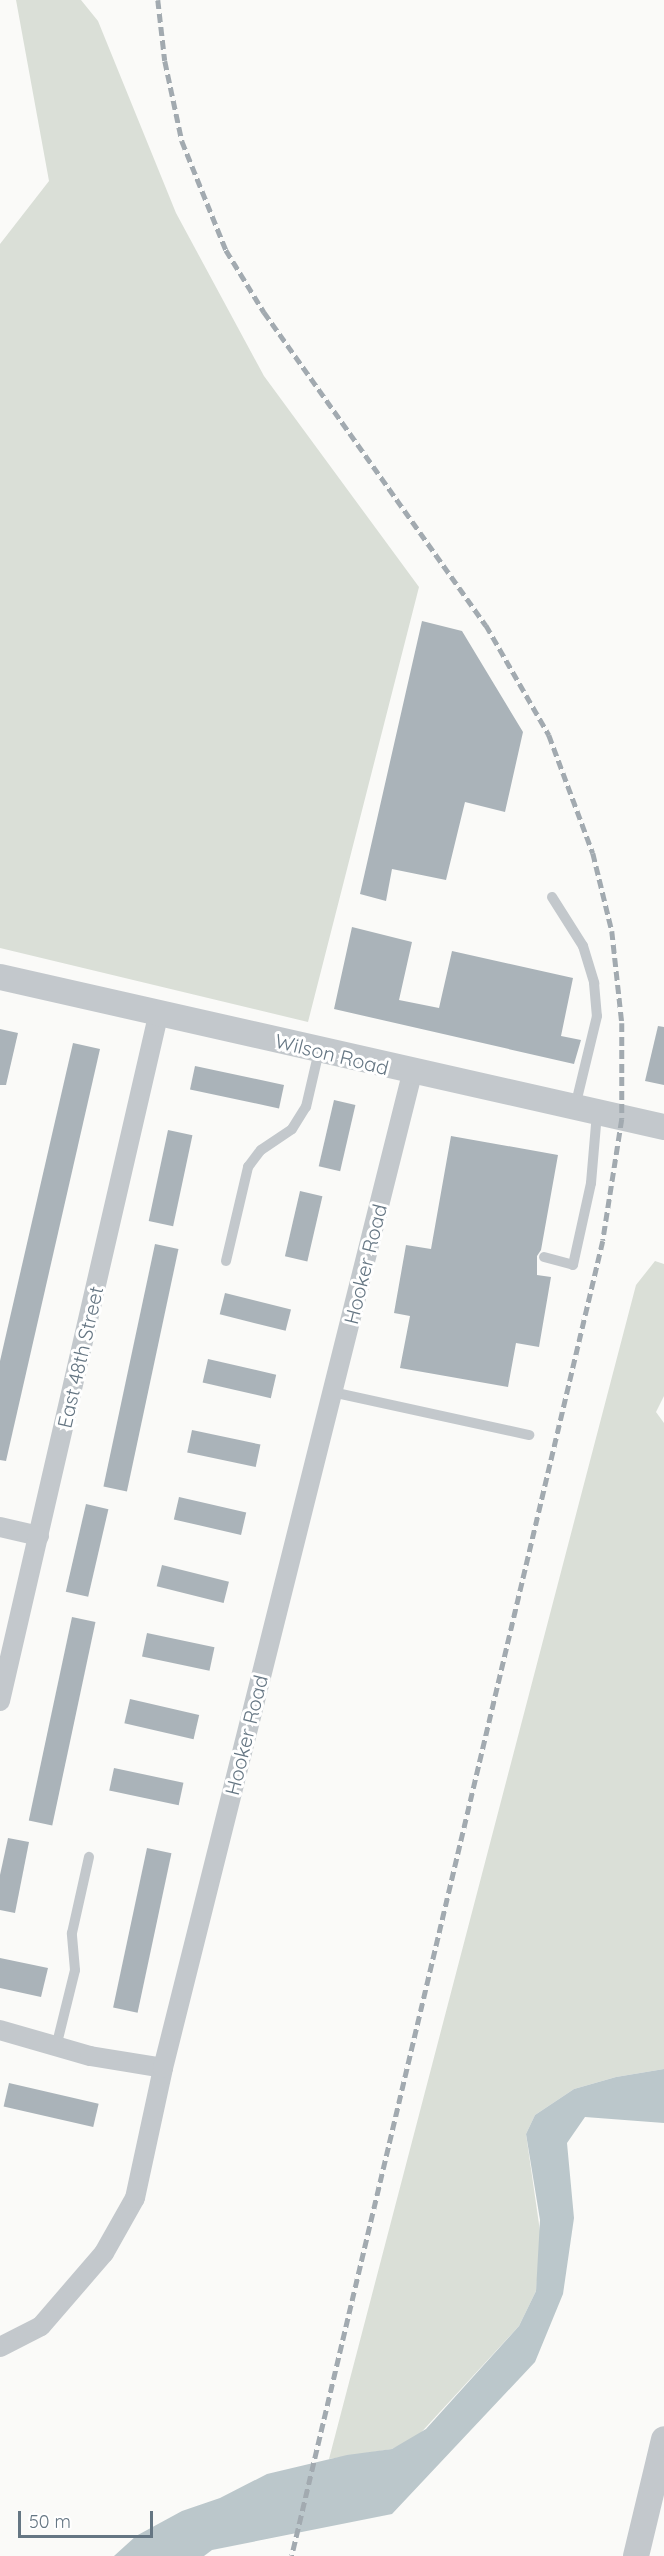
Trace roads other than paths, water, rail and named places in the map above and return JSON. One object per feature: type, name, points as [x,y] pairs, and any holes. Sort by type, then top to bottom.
[{"type":"street","name":"Wilson Road","points":[[0,977],[159,1012],[412,1074],[664,1127]]},
{"type":"street","name":"East 48th Street","points":[[0,1701],[159,1012]]},
{"type":"street","name":"Hooker Road","points":[[0,2347],[41,2326],[104,2253],[135,2198],[163,2068],[412,1074]]},
{"type":"street","points":[[0,1527],[39,1536]]},
{"type":"street","points":[[0,2031],[56,2047],[163,2068]]},
{"type":"street","points":[[636,2556],[664,2439]]},
{"type":"lane","points":[[544,1257],[573,1265],[591,1184],[586,1110],[597,1016],[594,983],[583,946],[552,897]]},
{"type":"lane","points":[[226,1261],[248,1167],[261,1150],[292,1129],[306,1107],[319,1051]]},
{"type":"lane","points":[[333,1392],[529,1435]]},
{"type":"lane","points":[[56,2047],[75,1970],[72,1933],[89,1857]]},
{"type":"railway","points":[[158,0],[165,61],[182,141],[226,250],[264,312],[486,625],[549,735],[593,853],[612,931],[622,1023],[622,1119],[603,1241],[292,2556]]}]
